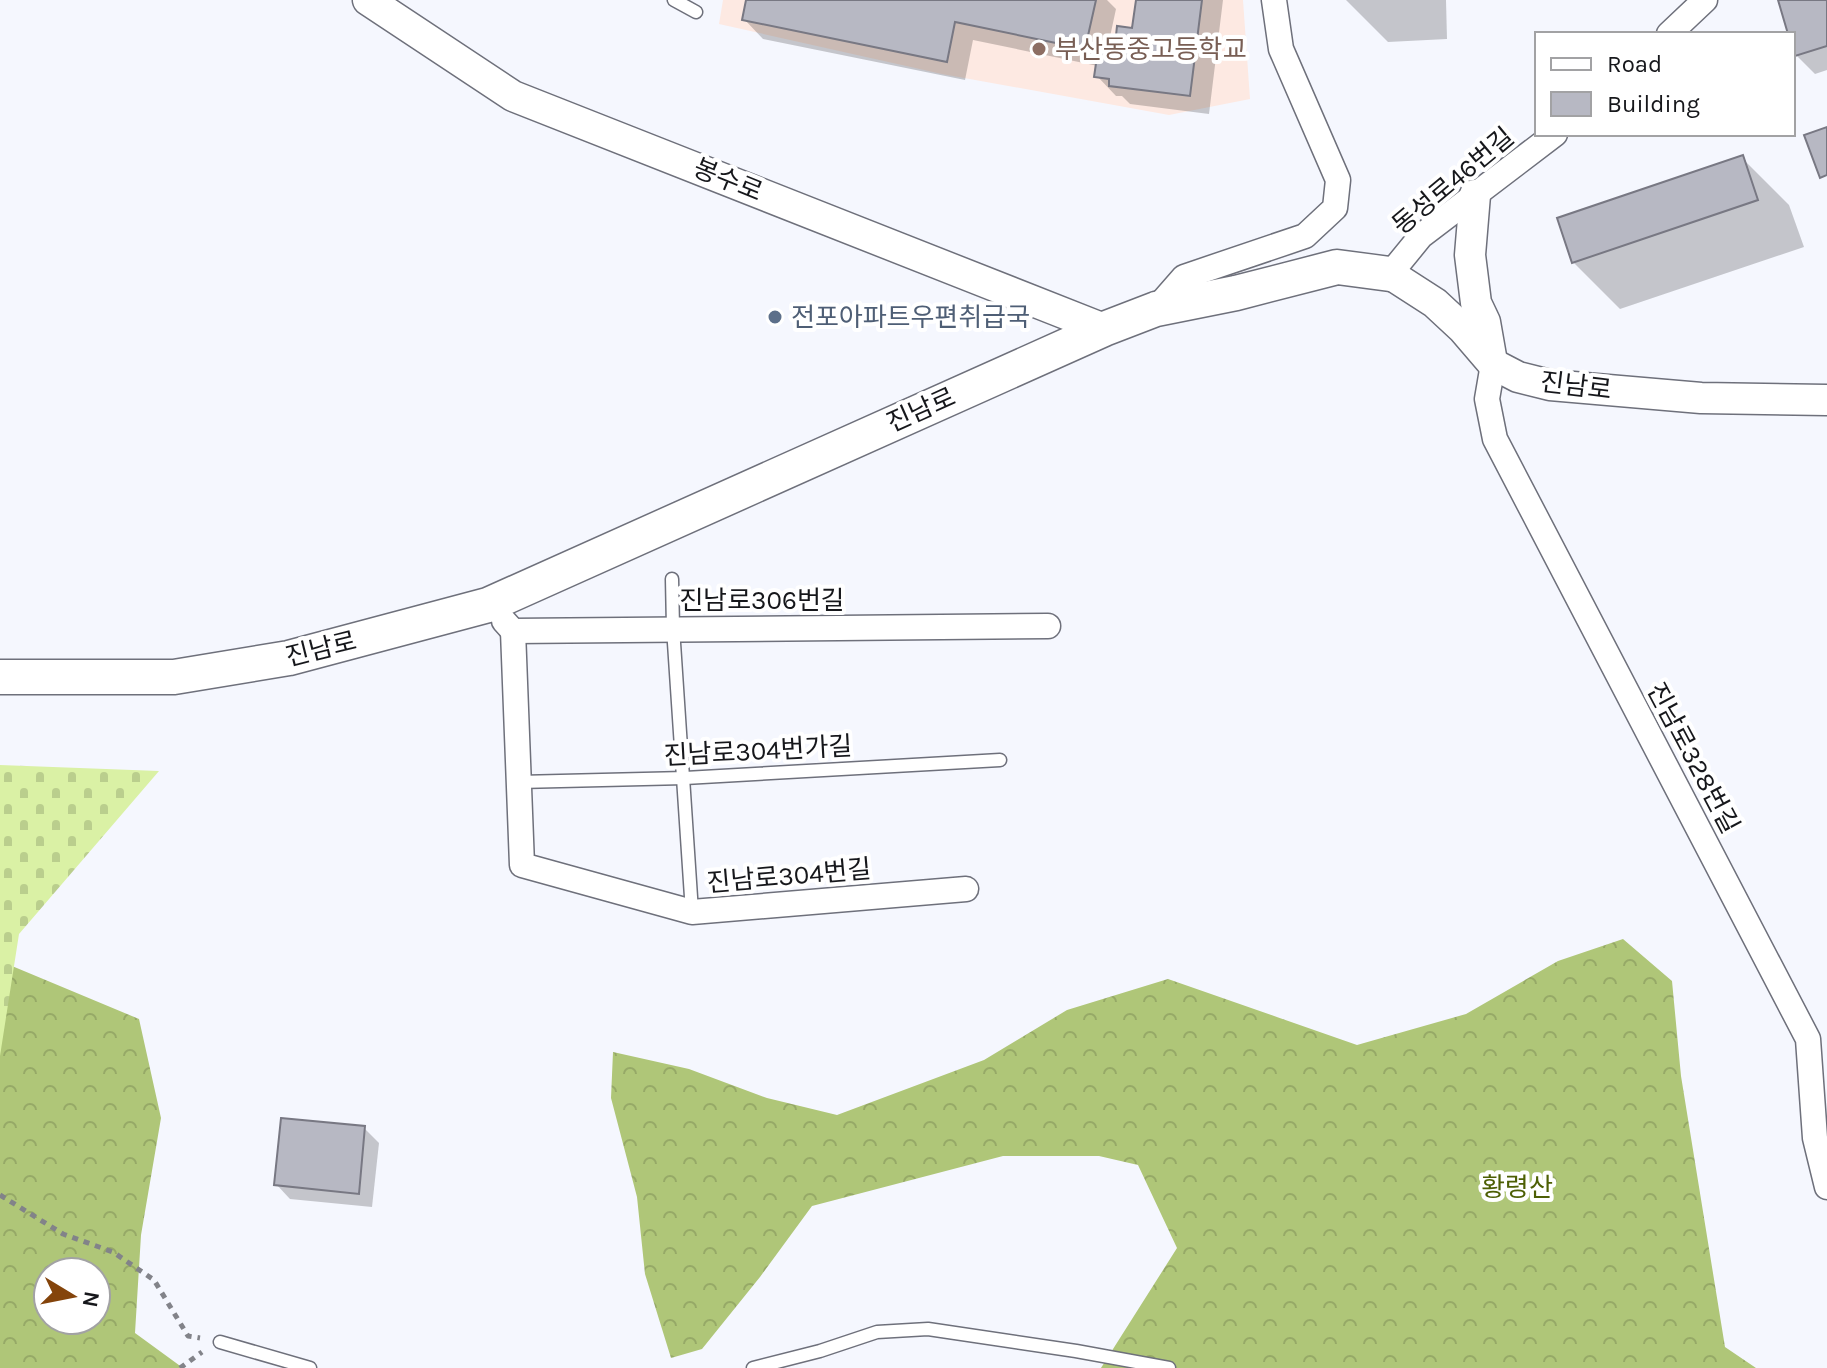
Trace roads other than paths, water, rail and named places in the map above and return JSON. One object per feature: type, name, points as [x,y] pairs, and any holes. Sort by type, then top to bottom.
[{"type":"main road","name":"진남로","points":[[0,677],[174,677],[289,658],[488,605],[1104,329],[1156,309],[1236,293],[1337,267],[1390,274]]},
{"type":"street","name":"봉수로","points":[[368,0],[513,96],[1104,329]]},
{"type":"street","points":[[1156,309],[1184,277],[1305,236],[1335,208],[1338,180],[1281,49],[1274,0]]},
{"type":"street","points":[[1671,32],[1705,0]]},
{"type":"street","name":"동성로46번길","points":[[1390,274],[1421,236],[1552,136]]},
{"type":"street","points":[[1475,195],[1470,255],[1476,303],[1485,322],[1493,364]]},
{"type":"street","name":"진남로","points":[[1390,274],[1435,303],[1493,364],[1518,377],[1550,385],[1701,398],[1827,400]]},
{"type":"street","name":"진남로328번길","points":[[1493,364],[1487,399],[1495,439],[1808,1039],[1815,1138],[1827,1187]]},
{"type":"street","points":[[488,605],[513,631]]},
{"type":"street","name":"진남로306번길","points":[[513,631],[1048,626]]},
{"type":"street","name":"진남로304번길","points":[[513,631],[522,865],[692,912],[966,889]]},
{"type":"lane","points":[[674,0],[696,12]]},
{"type":"lane","points":[[672,579],[692,912]]},
{"type":"lane","name":"진남로304번가길","points":[[519,782],[685,778],[1000,760]]},
{"type":"lane","points":[[753,1368],[877,1332],[928,1329],[1169,1368]]},
{"type":"lane","points":[[220,1342],[310,1368]]},
{"type":"place","name":"부산동중고등학교","points":[[1039,49]]},
{"type":"place","name":"전포아파트우편취급국","points":[[775,317]]},
{"type":"park label","name":"황령산","points":[[1517,1187]]}]
